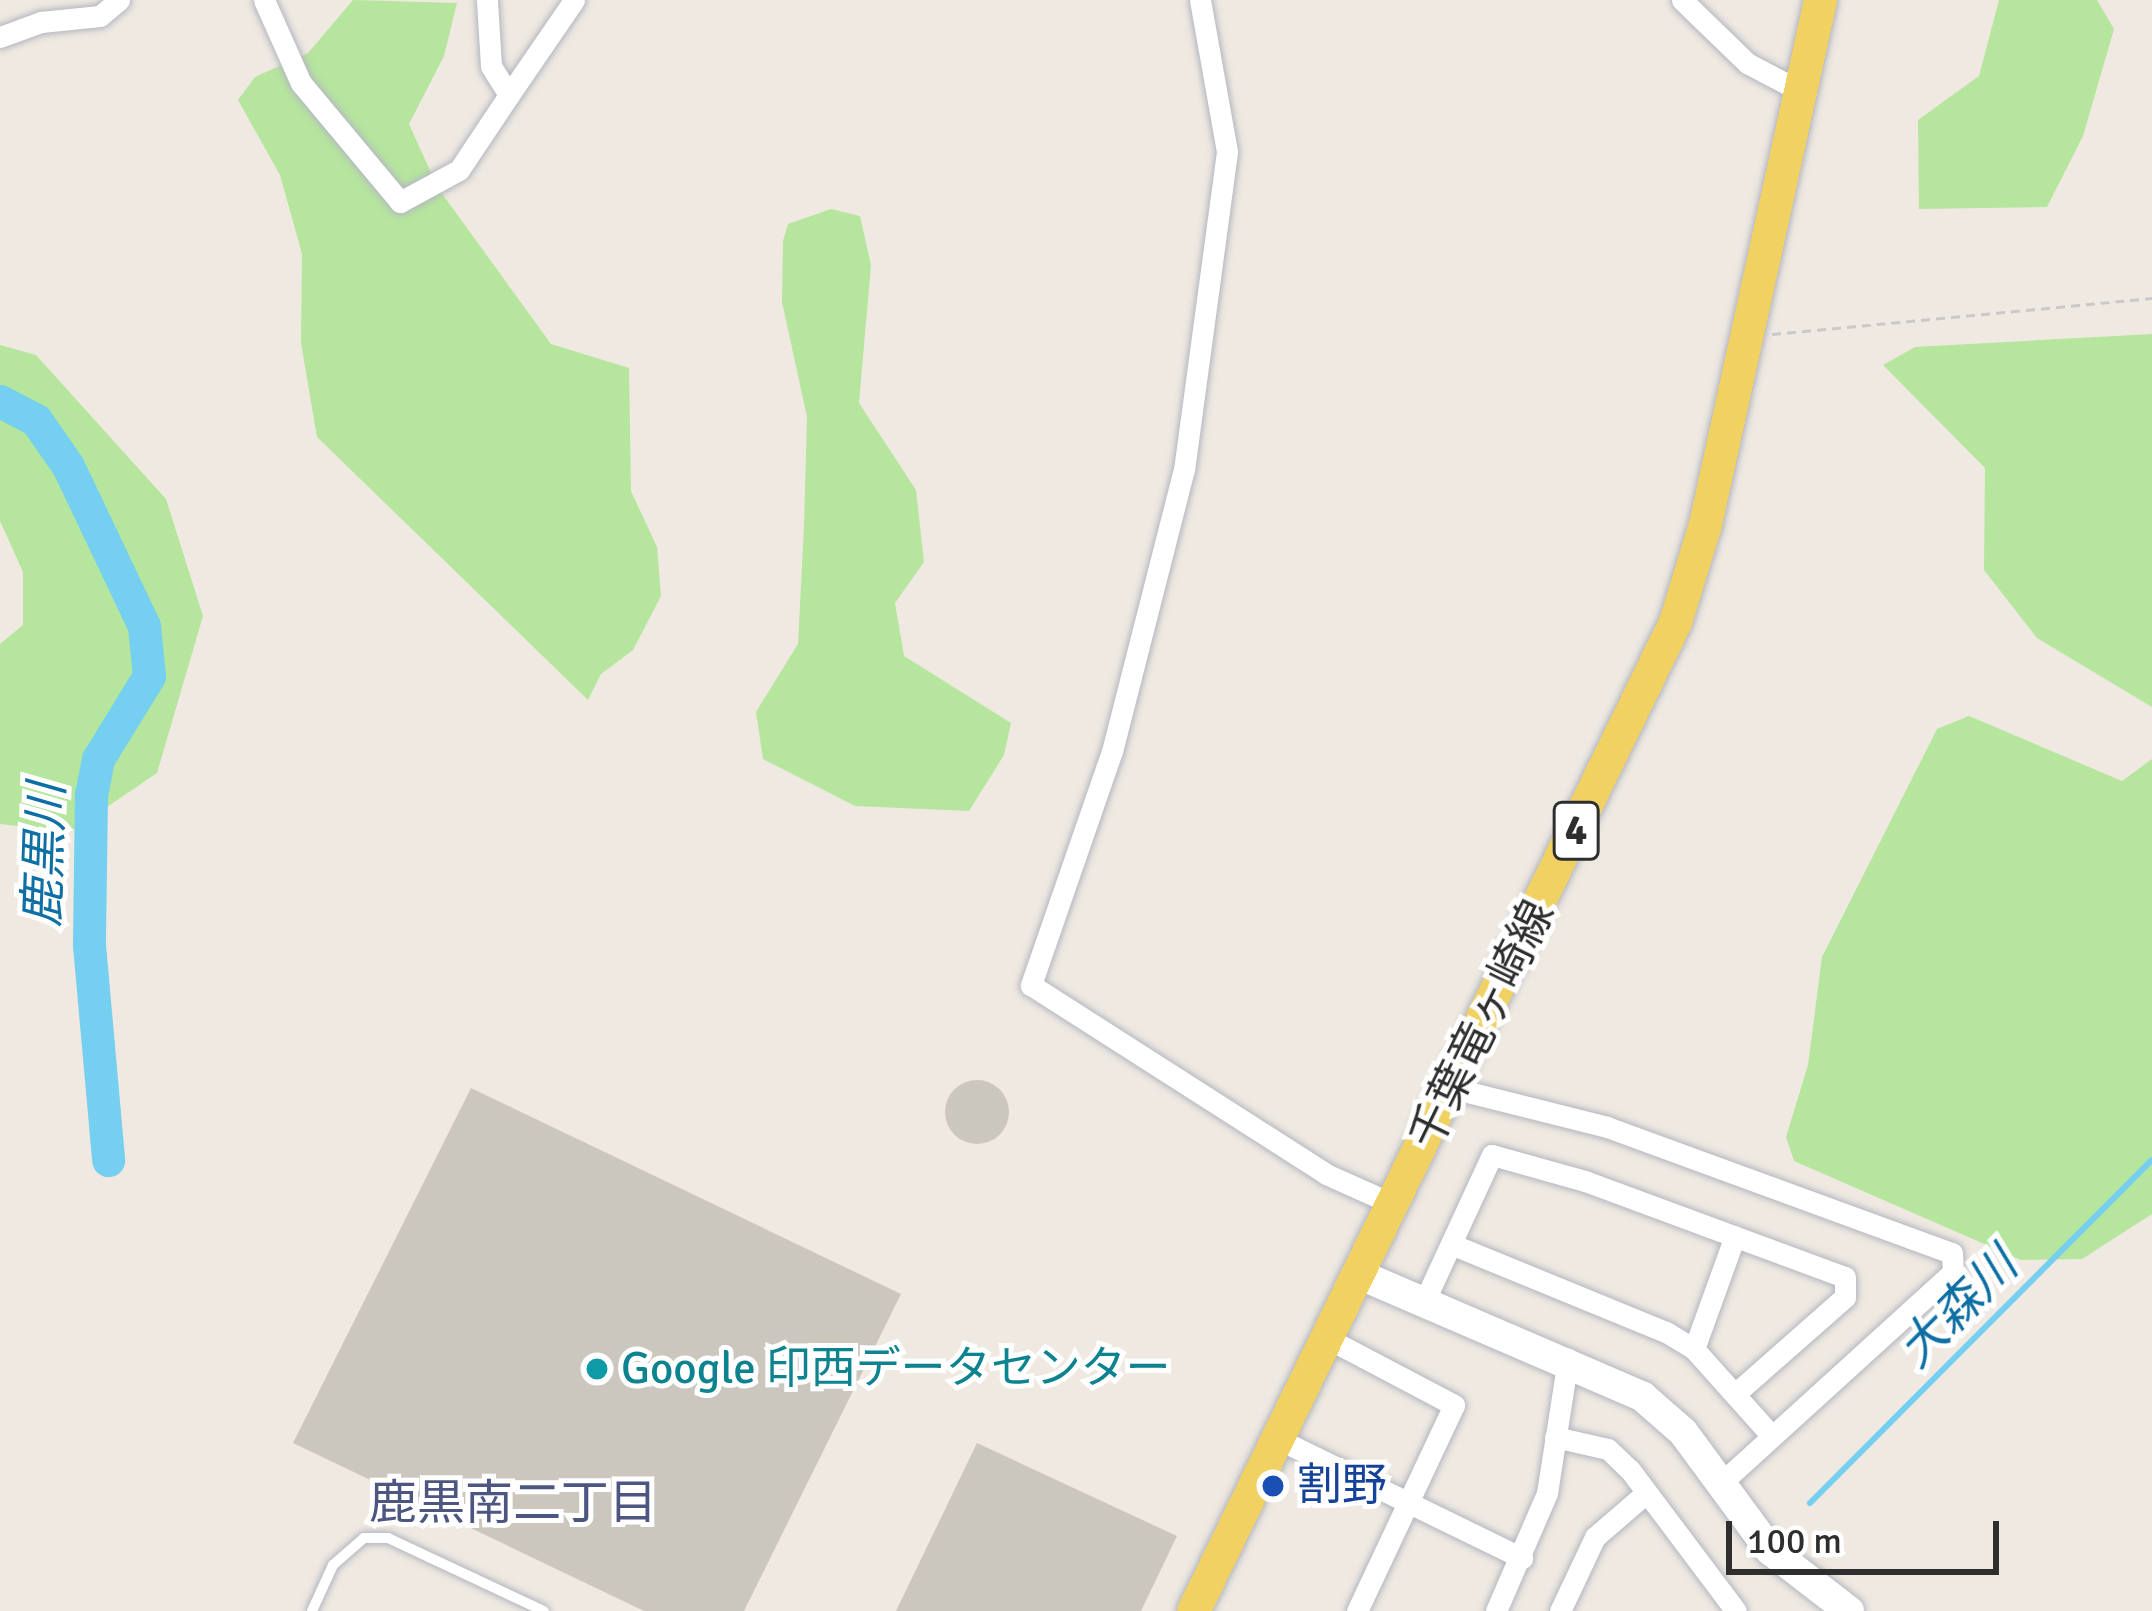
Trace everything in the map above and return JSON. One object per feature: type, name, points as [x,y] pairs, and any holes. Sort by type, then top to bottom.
[{"type":"main road","name":"千葉竜ヶ崎線","points":[[1192,1611],[1453,1088],[1675,622],[1705,524],[1820,0]]},
{"type":"street","points":[[0,38],[100,16],[119,0]]},
{"type":"street","points":[[264,0],[301,83],[400,202],[459,170],[574,0]]},
{"type":"street","points":[[487,0],[491,66],[509,95]]},
{"type":"street","points":[[1200,0],[1227,152],[1184,469],[1112,751],[1031,985],[1326,1174],[1393,1204]]},
{"type":"street","points":[[1682,0],[1747,63],[1800,91]]},
{"type":"street","points":[[1453,1088],[1607,1127],[1952,1252],[1953,1271],[1720,1484]]},
{"type":"street","points":[[1424,1302],[1492,1155],[1845,1277],[1845,1297],[1735,1394]]},
{"type":"street","points":[[1694,1348],[1735,1236]]},
{"type":"street","points":[[1451,1244],[1694,1348],[1771,1435]]},
{"type":"street","points":[[1358,1274],[1568,1359],[1643,1396],[1683,1432],[1787,1568],[1850,1611]]},
{"type":"street","points":[[1325,1337],[1454,1405],[1357,1611]]},
{"type":"street","points":[[1496,1611],[1547,1493],[1568,1359]]},
{"type":"street","points":[[1556,1437],[1608,1449],[1736,1611]]},
{"type":"street","points":[[1276,1438],[1522,1558]]},
{"type":"street","points":[[1560,1611],[1594,1537],[1646,1493]]},
{"type":"lane","points":[[311,1611],[333,1565],[364,1538],[388,1538],[544,1611]]},
{"type":"path","points":[[1745,336],[2152,298]]},
{"type":"green space","points":[[353,0],[457,3],[444,56],[409,124],[438,188],[551,344],[629,368],[631,491],[657,547],[661,596],[633,650],[601,674],[588,700],[317,437],[301,343],[302,254],[280,175],[238,100],[255,77],[308,53]]},
{"type":"green space","points":[[1999,0],[2097,0],[2114,29],[2083,136],[2047,207],[1919,209],[1918,120],[1979,76]]},
{"type":"green space","points":[[831,209],[860,216],[871,265],[859,403],[916,490],[924,562],[895,603],[904,656],[1011,723],[1004,755],[969,811],[855,806],[763,759],[756,712],[798,644],[804,527],[807,417],[782,302],[783,241],[788,224]]},
{"type":"green space","points":[[2152,334],[2152,707],[2037,638],[1984,570],[1985,468],[1883,365],[1915,347]]},
{"type":"green space","points":[[0,345],[36,355],[166,499],[203,616],[157,773],[70,832],[0,824],[0,644],[23,625],[23,572],[0,521]]},
{"type":"green space","points":[[1969,716],[2122,781],[2152,759],[2152,1214],[2082,1259],[2021,1260],[1794,1161],[1786,1137],[1808,1065],[1822,957],[1937,729]]},
{"type":"building","points":[[977,1080],[1000,1089],[1009,1112],[1000,1135],[977,1144],[954,1135],[945,1112],[954,1089]]},
{"type":"building","name":"Google 印西データセンター","points":[[471,1088],[901,1294],[744,1611],[644,1611],[293,1443]]},
{"type":"building","points":[[977,1443],[1177,1536],[1141,1611],[896,1611]]},
{"type":"waterway","name":"鹿黒川","points":[[0,401],[36,420],[68,466],[144,626],[149,676],[98,759],[91,795],[89,945],[108,1160]]},
{"type":"waterway","name":"大森川","points":[[1810,1503],[2152,1160]]},
{"type":"place","name":"Google 印西データセンター","points":[[597,1369]]},
{"type":"place","name":"割野","points":[[1273,1486]]},
{"type":"district","name":"鹿黒南二丁目","points":[[513,1504]]}]
